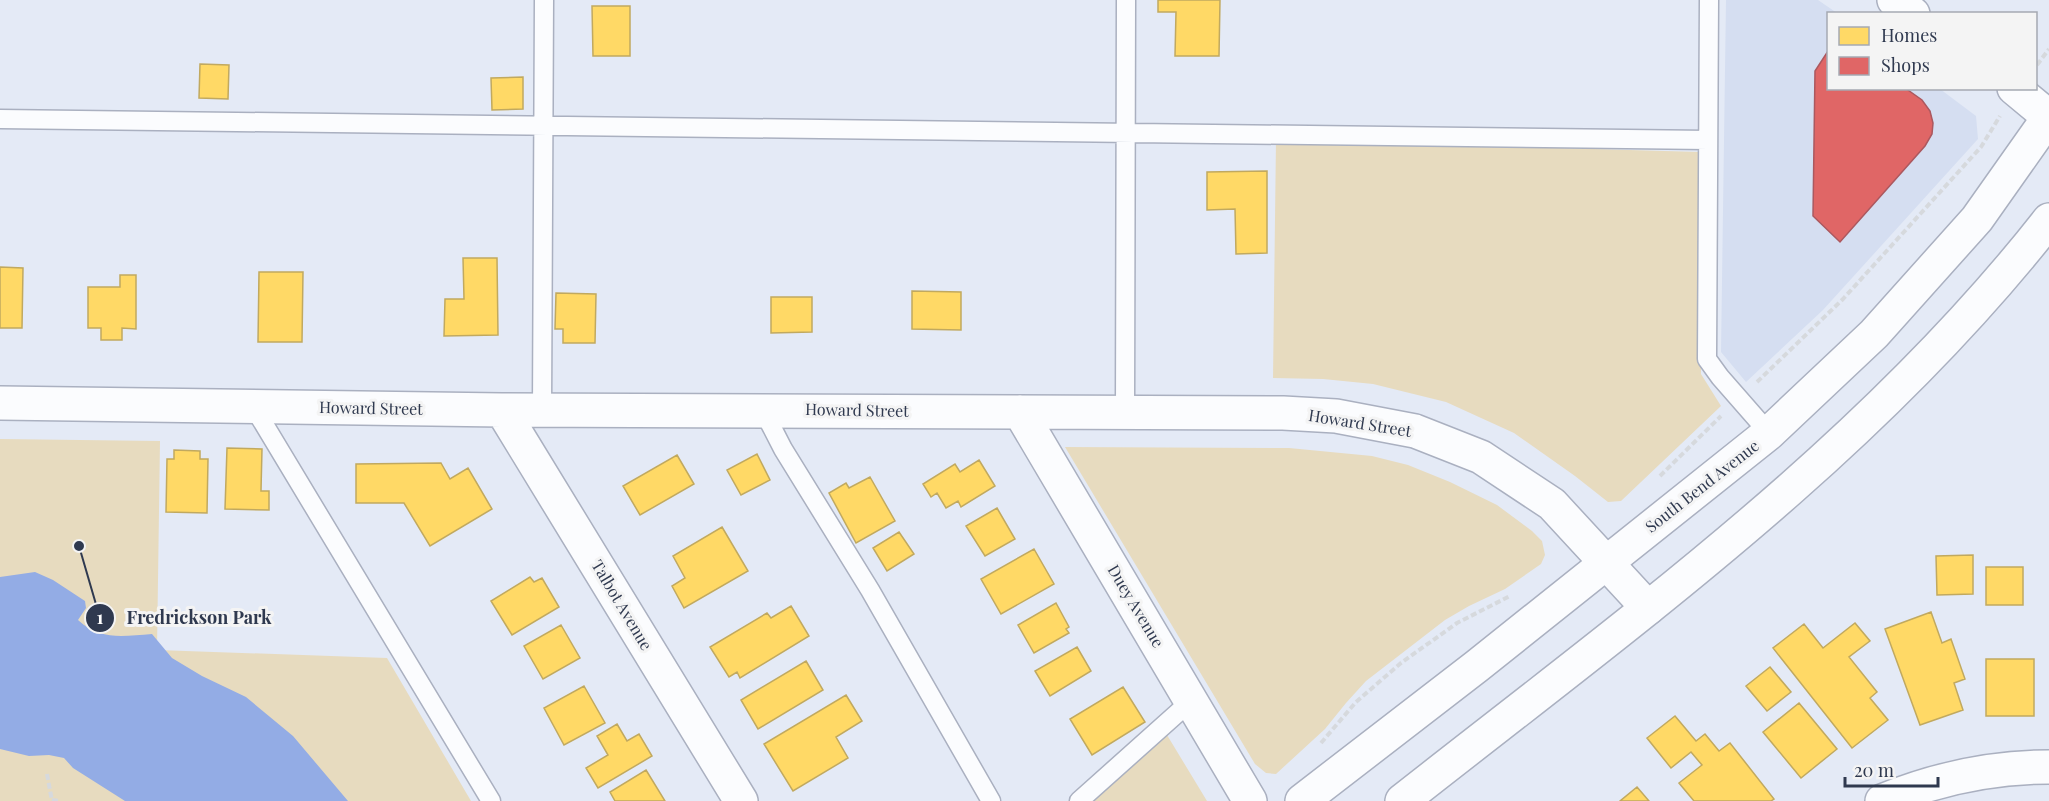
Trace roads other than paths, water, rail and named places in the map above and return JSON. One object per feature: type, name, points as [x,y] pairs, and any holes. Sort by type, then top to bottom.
[{"type":"street","points":[[1894,0],[1910,12]]},
{"type":"street","points":[[2016,90],[2049,117]]},
{"type":"street","name":"South Bend Avenue","points":[[1302,801],[1477,666],[1768,433],[1874,334],[1977,219],[2049,117]]},
{"type":"street","points":[[1401,801],[1648,608],[1831,454],[1919,368],[2012,267],[2049,220]]},
{"type":"street","name":"Howard Street","points":[[0,403],[502,410],[1283,413],[1336,416],[1415,431],[1481,457],[1552,504],[1648,608]]},
{"type":"street","name":"Talbot Avenue","points":[[502,410],[741,801]]},
{"type":"street","name":"Duey Avenue","points":[[1020,412],[1250,801]]},
{"type":"street","points":[[1882,801],[1953,776],[2013,768],[2049,767]]},
{"type":"lane","points":[[542,409],[544,0]]},
{"type":"lane","points":[[1125,412],[1126,0]]},
{"type":"lane","points":[[1709,0],[1707,359],[1768,433]]},
{"type":"lane","points":[[0,119],[1708,140]]},
{"type":"lane","points":[[253,406],[491,801]]},
{"type":"lane","points":[[763,410],[783,450],[870,590],[991,801]]},
{"type":"lane","points":[[1080,801],[1192,700]]},
{"type":"water","points":[[35,572],[53,580],[85,601],[86,608],[78,620],[87,627],[113,636],[152,634],[172,658],[202,676],[246,697],[293,736],[348,801],[125,801],[73,768],[64,758],[49,755],[29,756],[0,749],[0,577]]},
{"type":"place","name":"Fredrickson Park","points":[[79,546]]}]
